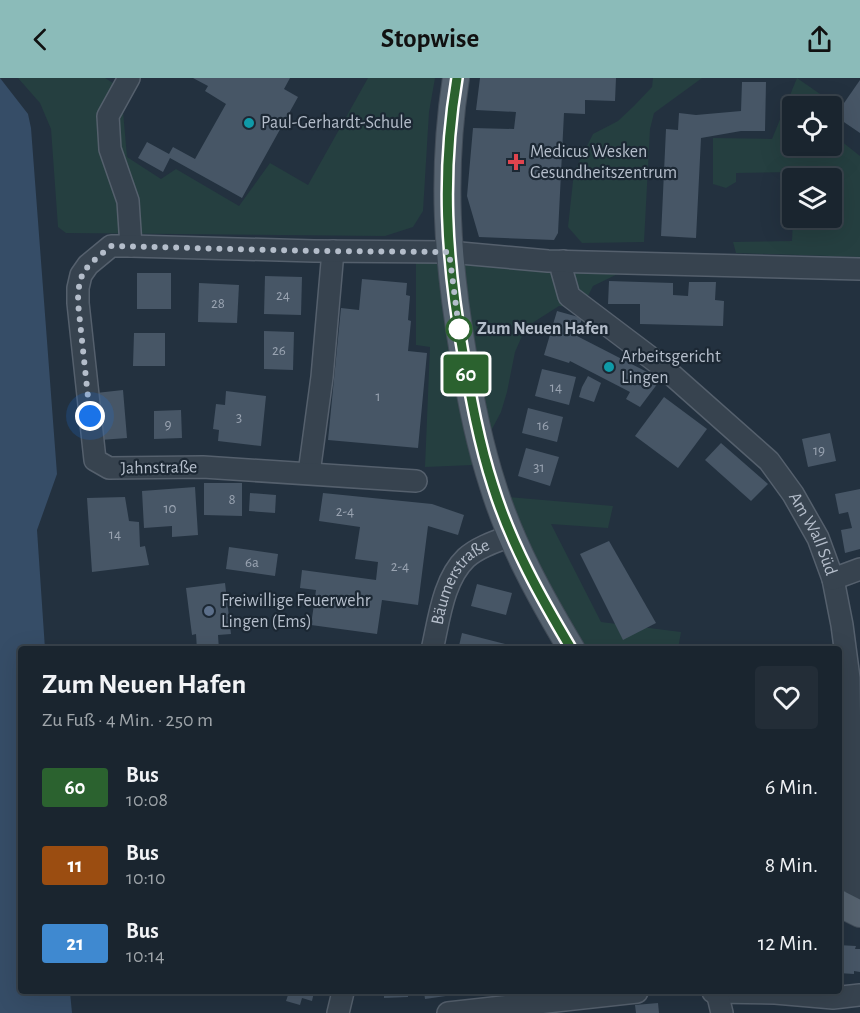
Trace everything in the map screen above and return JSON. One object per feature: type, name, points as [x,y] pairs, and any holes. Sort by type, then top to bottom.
[{"type":"main road","points":[[456,78],[450,117],[446,191],[454,303],[471,400],[493,487],[544,604],[570,646]]},
{"type":"street","points":[[129,78],[108,116],[110,149],[128,201],[121,246],[449,252],[563,261],[860,268]]},
{"type":"street","name":"Jahnstraße","points":[[121,246],[88,265],[81,276],[78,288],[95,460],[109,468],[203,467],[416,482]]},
{"type":"street","points":[[309,473],[322,377],[333,251]]},
{"type":"street","name":"Am Wall Süd","points":[[563,261],[562,271],[569,296],[663,368],[769,461],[793,494],[818,538],[833,579],[849,678],[850,909]]},
{"type":"street","name":"Bäumerstraße","points":[[433,646],[453,575],[467,557],[490,544],[513,535]]},
{"type":"street","points":[[833,579],[860,569]]},
{"type":"street","points":[[338,1013],[343,994]]},
{"type":"street","points":[[448,1013],[619,994]]},
{"type":"street","points":[[718,997],[761,994]]},
{"type":"street","points":[[787,994],[833,998],[860,995]]},
{"type":"green space","points":[[18,78],[105,78],[121,88],[127,157],[161,179],[176,169],[239,206],[270,163],[308,185],[368,78],[435,78],[429,112],[423,211],[413,227],[385,236],[66,233],[58,227],[51,129],[40,103]]},
{"type":"green space","points":[[653,78],[702,78],[654,113],[650,129],[644,242],[582,243],[568,227],[574,172],[593,134],[618,121],[652,87]]},
{"type":"green space","points":[[797,78],[823,96],[790,96]]},
{"type":"green space","points":[[782,115],[782,156],[842,156],[842,142],[860,156],[860,257],[736,253],[733,242],[792,241],[793,228],[842,228],[842,168],[782,168],[782,172],[736,173],[736,182],[726,188],[713,184],[713,138],[772,139]]},
{"type":"green space","points":[[416,259],[632,267],[593,286],[582,308],[559,306],[526,327],[515,352],[501,412],[473,465],[425,467],[430,347],[416,345]]},
{"type":"green space","points":[[497,496],[613,506],[608,528],[551,524],[601,622],[681,632],[679,646],[571,646]]},
{"type":"water","points":[[0,78],[28,114],[31,128],[57,474],[37,530],[45,646],[18,646],[18,994],[70,994],[72,1013],[0,1013]]},
{"type":"building","name":"Paul-Gerhardt-Schule","points":[[193,78],[290,78],[284,89],[298,97],[242,198],[170,158],[163,172],[138,158],[147,142],[169,154],[173,147],[195,159],[226,104],[205,91],[208,86]]},
{"type":"building","name":"Medicus Wesken Gesundheitszentrum","points":[[480,78],[616,78],[615,101],[585,100],[585,114],[564,113],[558,233],[554,240],[479,237],[467,196],[473,128],[514,129],[516,112],[476,110]]},
{"type":"building","points":[[860,80],[860,133],[842,121],[842,106]]},
{"type":"building","points":[[742,82],[766,82],[765,131],[741,131],[701,138],[696,238],[661,236],[666,129],[678,130],[679,113],[696,115],[741,111]]},
{"type":"building","points":[[137,273],[171,273],[171,309],[137,309]]},
{"type":"building","points":[[265,276],[302,277],[301,315],[264,314]]},
{"type":"building","points":[[362,279],[407,283],[406,295],[410,296],[408,320],[411,321],[408,351],[427,353],[418,448],[328,440],[341,308],[359,310]]},
{"type":"building","points":[[609,281],[673,283],[673,295],[688,296],[689,282],[716,282],[715,300],[724,301],[723,326],[640,324],[640,304],[608,304]]},
{"type":"building","points":[[199,283],[239,285],[237,323],[198,322]]},
{"type":"building","name":"Arbeitsgericht Lingen","points":[[557,311],[582,318],[577,336],[649,373],[647,377],[658,383],[640,407],[626,399],[630,392],[570,361],[569,363],[544,355]]},
{"type":"building","points":[[264,331],[294,332],[293,370],[264,369]]},
{"type":"building","points":[[134,333],[165,333],[165,366],[133,366]]},
{"type":"building","points":[[542,369],[576,377],[569,405],[535,396]]},
{"type":"building","points":[[588,376],[601,383],[594,402],[579,397]]},
{"type":"building","points":[[123,390],[127,438],[100,440],[96,393]]},
{"type":"building","points":[[226,391],[266,396],[261,446],[218,441],[219,430],[213,429],[216,404],[225,405]]},
{"type":"building","points":[[664,397],[707,429],[678,468],[635,436]]},
{"type":"building","points":[[528,408],[563,417],[557,442],[522,433]]},
{"type":"building","points":[[181,410],[182,438],[154,439],[154,411]]},
{"type":"building","points":[[830,433],[836,461],[808,467],[802,439]]},
{"type":"building","points":[[721,443],[768,484],[751,501],[705,460]]},
{"type":"building","points":[[526,448],[559,457],[550,486],[518,476]]},
{"type":"building","points":[[204,483],[242,483],[242,516],[204,515]]},
{"type":"building","points":[[195,487],[198,535],[172,537],[172,526],[144,528],[142,491]]},
{"type":"building","points":[[860,489],[860,549],[845,553],[841,530],[852,528],[848,512],[839,514],[835,494]]},
{"type":"building","points":[[250,493],[276,495],[275,513],[249,511]]},
{"type":"building","points":[[323,493],[432,504],[464,515],[458,535],[428,526],[418,605],[382,600],[377,634],[311,625],[316,590],[300,588],[302,570],[376,580],[378,562],[355,559],[360,527],[319,521]]},
{"type":"building","points":[[125,497],[129,521],[139,522],[140,547],[145,546],[149,565],[92,572],[87,498]]},
{"type":"building","points":[[609,541],[656,623],[623,640],[580,554]]},
{"type":"building","points":[[229,547],[278,554],[275,576],[226,569]]},
{"type":"building","name":"Freiwillige Feuerwehr Lingen (Ems)","points":[[225,583],[231,634],[218,635],[219,646],[197,646],[196,634],[192,635],[186,588]]},
{"type":"building","points":[[477,584],[512,593],[506,615],[471,606]]},
{"type":"building","points":[[462,633],[513,646],[459,646]]},
{"type":"building","points":[[842,945],[856,946],[855,949],[860,949],[860,972],[854,971],[854,974],[842,973]]},
{"type":"building","points":[[281,994],[314,994],[312,1001],[302,998],[300,1005],[286,1001],[288,995]]},
{"type":"building","points":[[384,994],[408,994],[408,997],[384,998]]},
{"type":"building","points":[[424,994],[453,995],[425,999]]},
{"type":"building","points":[[658,1003],[659,1013],[636,1013],[635,1005]]},
{"type":"bus line","name":"60","points":[[457,78],[450,117],[447,216],[453,293],[471,400],[493,487],[521,557],[544,604],[570,646]]},
{"type":"place","name":"Paul-Gerhardt-Schule","points":[[249,123]]},
{"type":"place","name":"Medicus Wesken Gesundheitszentrum","points":[[516,162]]},
{"type":"place","name":"Zum Neuen Hafen","points":[[459,329]]},
{"type":"place","name":"Arbeitsgericht Lingen","points":[[609,367]]},
{"type":"place","name":"Freiwillige Feuerwehr Lingen (Ems)","points":[[209,611]]},
{"type":"route","points":[[90,416],[78,288],[81,276],[88,265],[111,246],[449,252],[459,329]]}]
